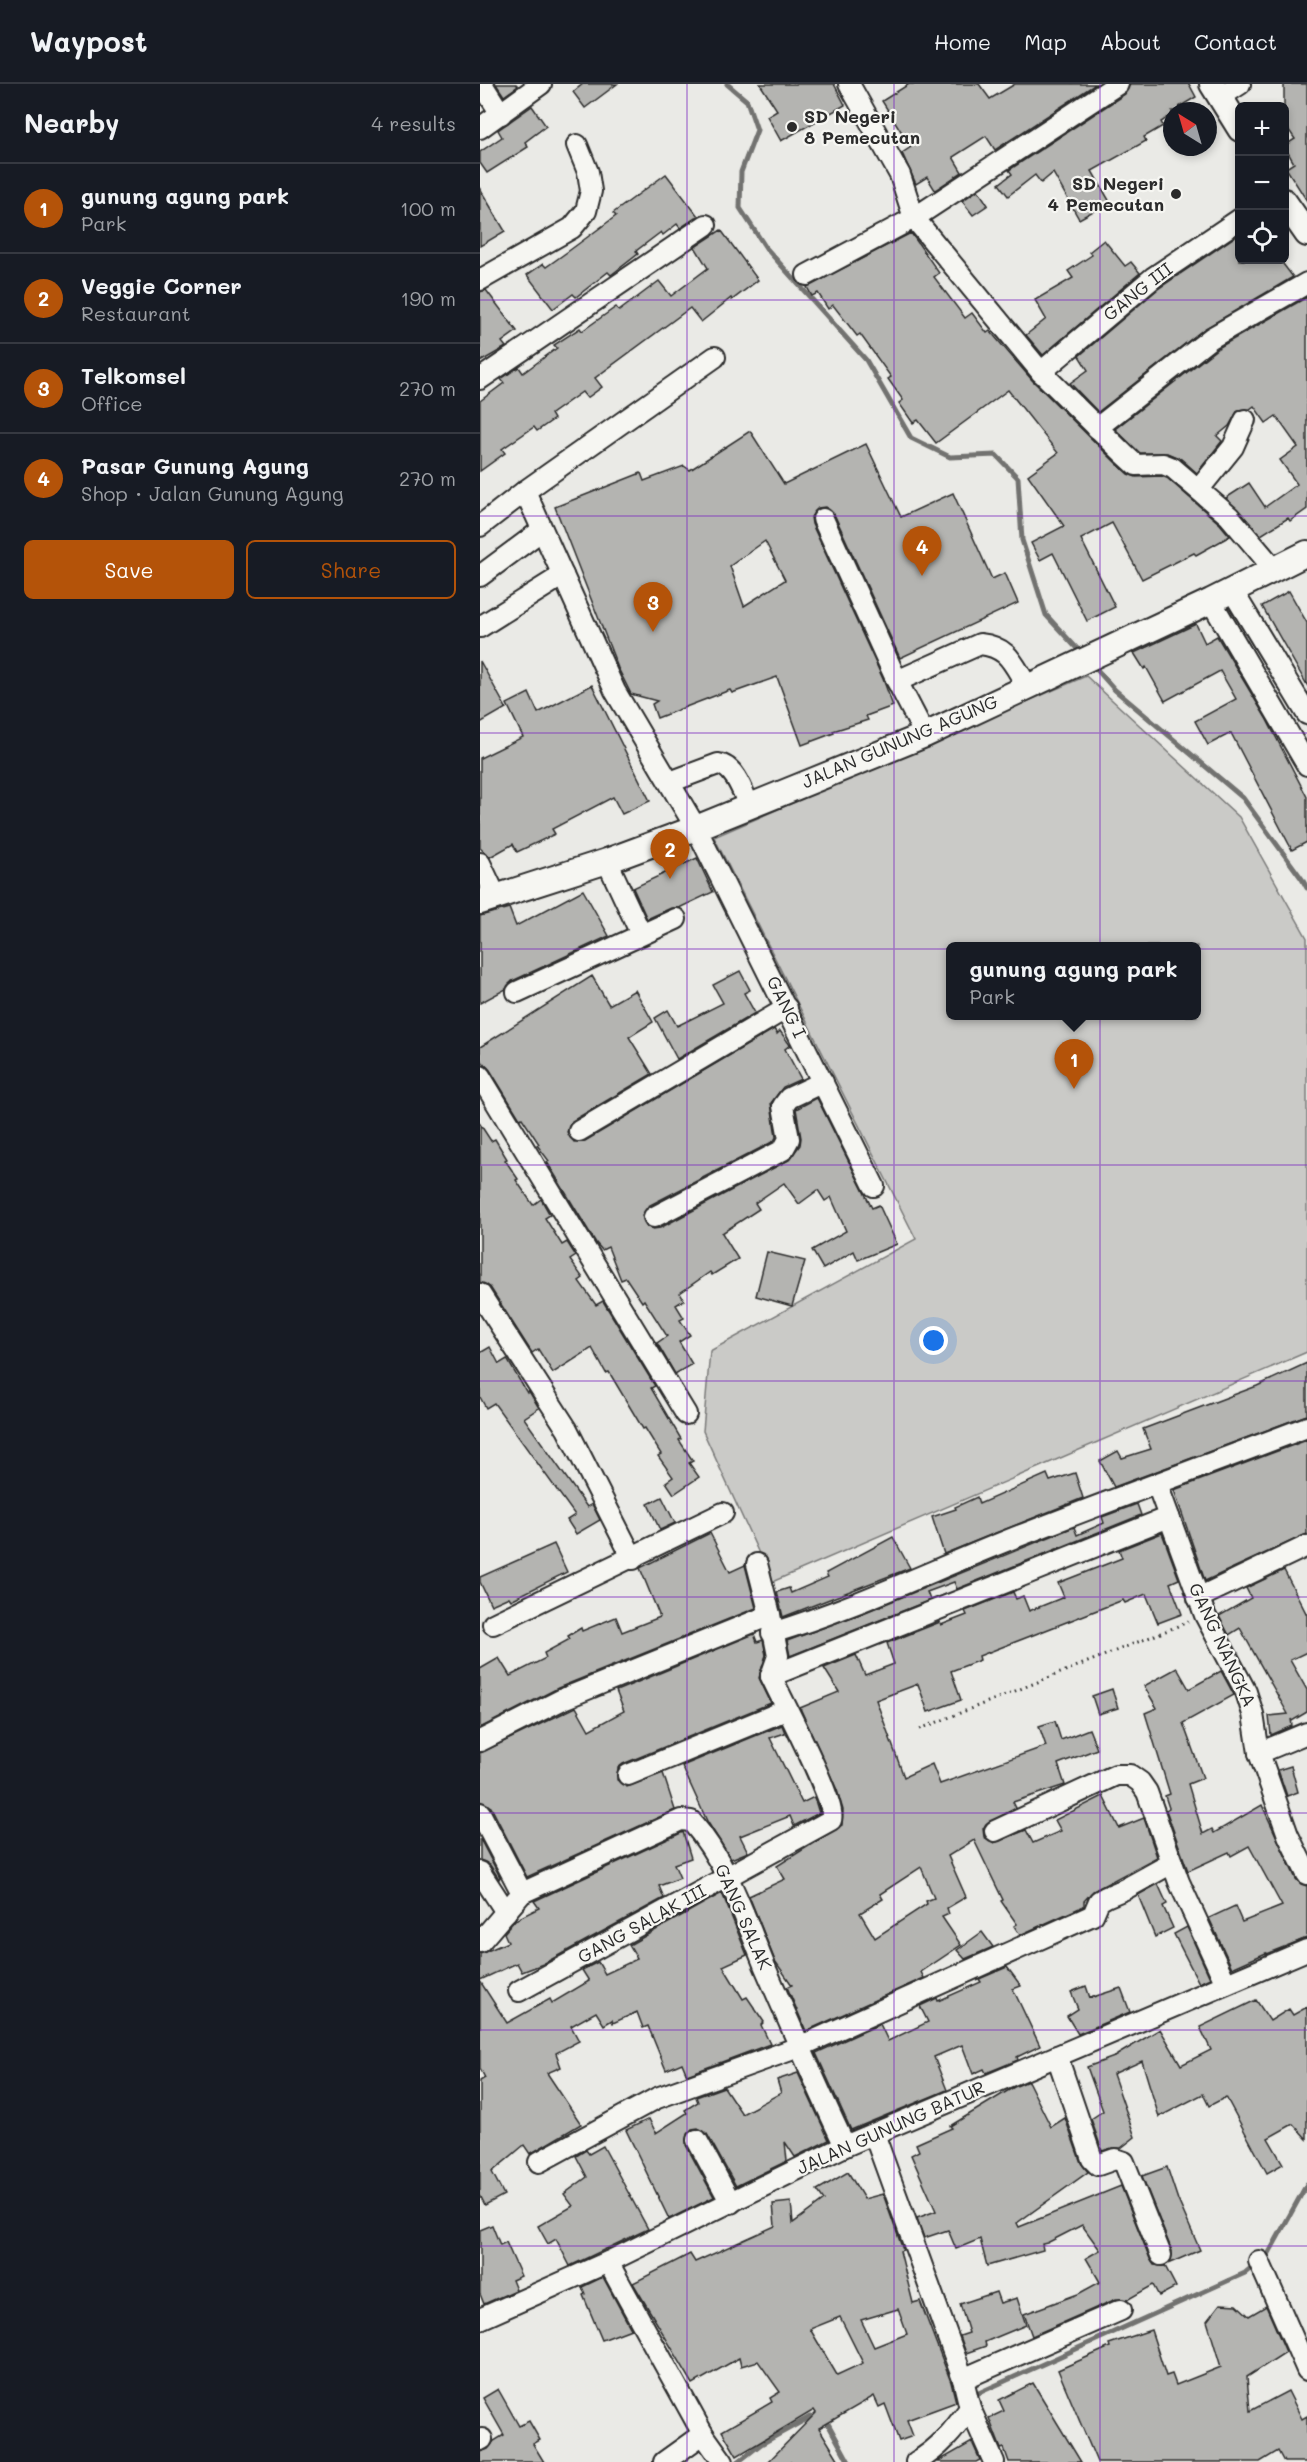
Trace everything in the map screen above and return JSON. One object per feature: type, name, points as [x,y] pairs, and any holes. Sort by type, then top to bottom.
[{"type":"main road","points":[[1216,90],[1235,122]]},
{"type":"main road","name":"JALAN GUNUNG AGUNG","points":[[488,899],[607,861],[696,828],[926,735],[1307,553]]},
{"type":"street","points":[[482,84],[501,114]]},
{"type":"street","points":[[480,128],[541,84]]},
{"type":"street","points":[[849,84],[900,175],[914,218],[1041,372],[1136,465],[1162,464],[1173,468],[1199,489],[1229,516],[1274,569]]},
{"type":"street","points":[[807,275],[914,218],[1118,84]]},
{"type":"street","points":[[1216,90],[1240,84]]},
{"type":"street","points":[[480,280],[572,228],[586,211],[591,191],[588,172],[577,145]]},
{"type":"street","name":"GANG III","points":[[1041,372],[1154,277],[1235,222]]},
{"type":"street","points":[[480,379],[706,225]]},
{"type":"street","points":[[1097,428],[1211,338],[1307,283]]},
{"type":"street","points":[[480,526],[525,491],[715,357]]},
{"type":"street","points":[[1199,489],[1233,447],[1245,420]]},
{"type":"street","name":"GANG I","points":[[525,491],[615,691],[696,828],[874,1186]]},
{"type":"street","points":[[823,519],[897,681],[926,735]]},
{"type":"street","points":[[480,576],[542,530]]},
{"type":"street","points":[[480,627],[563,575]]},
{"type":"street","points":[[1222,595],[1307,714]]},
{"type":"street","points":[[1222,595],[1307,765]]},
{"type":"street","points":[[897,681],[980,644],[994,645],[1007,655],[1027,686]]},
{"type":"street","points":[[670,782],[718,764],[725,765],[731,770],[749,806]]},
{"type":"street","points":[[607,861],[641,934]]},
{"type":"street","points":[[480,863],[488,899]]},
{"type":"street","points":[[517,992],[676,919]]},
{"type":"street","points":[[579,1131],[787,1008]]},
{"type":"street","points":[[480,1076],[686,1414]]},
{"type":"street","points":[[654,1217],[783,1150],[789,1139],[783,1106],[789,1098],[823,1082]]},
{"type":"street","points":[[480,1294],[567,1429],[633,1559]]},
{"type":"street","points":[[480,1741],[562,1699],[771,1624],[819,1619],[879,1596],[951,1563],[1307,1427]]},
{"type":"street","name":"GANG NANGKA","points":[[1157,1484],[1202,1606],[1246,1692],[1253,1714],[1259,1753],[1288,1835],[1307,1874]]},
{"type":"street","points":[[493,1624],[633,1559],[723,1513]]},
{"type":"street","points":[[771,1676],[1169,1517]]},
{"type":"street","points":[[1202,1606],[1307,1546]]},
{"type":"street","points":[[628,1775],[705,1741],[786,1710],[771,1676],[778,1656],[757,1564]]},
{"type":"street","name":"GANG SALAK III","points":[[519,1991],[727,1876],[828,1824],[833,1816],[832,1809],[820,1776],[786,1710]]},
{"type":"street","points":[[1259,1753],[1307,1732]]},
{"type":"street","points":[[996,1831],[1116,1775],[1130,1775],[1140,1782],[1147,1792],[1179,1882],[1226,1984]]},
{"type":"street","points":[[480,1813],[522,1893]]},
{"type":"street","name":"GANG SALAK","points":[[480,1942],[522,1893],[687,1819],[699,1830],[727,1876],[799,2047],[845,2146]]},
{"type":"street","points":[[539,2162],[657,2098],[799,2047],[1093,1915],[1099,1901],[1172,1863]]},
{"type":"street","points":[[480,1872],[506,1912]]},
{"type":"street","name":"JALAN GUNUNG BATUR","points":[[482,2314],[608,2262],[845,2146],[1307,1950]]},
{"type":"street","points":[[1057,2056],[1092,2159],[1098,2165],[1115,2159],[1124,2162],[1161,2255]]},
{"type":"street","points":[[874,2134],[967,2394],[994,2462]]},
{"type":"street","points":[[697,2140],[731,2202]]},
{"type":"street","points":[[1259,2261],[1307,2370]]},
{"type":"street","points":[[608,2262],[703,2434],[723,2462]]},
{"type":"street","points":[[916,2462],[940,2445],[967,2394],[1121,2310]]},
{"type":"street","points":[[664,2462],[703,2434]]},
{"type":"path","points":[[920,1729],[1202,1606]]},
{"type":"shaded area","points":[[1086,676],[1239,817],[1307,938],[1307,1352],[772,1582],[703,1431],[710,1351],[916,1239],[714,837]]},
{"type":"building","points":[[496,84],[516,84],[518,86],[504,96]]},
{"type":"building","points":[[583,84],[617,84],[585,108],[573,92]]},
{"type":"building","name":"SD Negeri 8 Pemecutan","points":[[760,84],[834,84],[845,105],[781,141],[767,116],[777,110]]},
{"type":"building","points":[[909,84],[979,84],[990,99],[1015,84],[1096,84],[995,150],[986,136],[953,157],[962,172],[935,190],[927,177],[916,184],[902,153],[911,147],[882,101]]},
{"type":"building","points":[[1130,84],[1189,84],[1196,97],[1188,102],[1163,102],[1163,121],[1161,122],[1163,126],[1144,137],[1146,141],[1092,171],[1110,202],[1079,219],[1053,173],[1041,183],[1035,175],[1008,196],[999,184],[1012,174],[1009,170],[1125,94]]},
{"type":"building","points":[[1284,84],[1307,84],[1307,201],[1289,173],[1289,166],[1294,163],[1289,154],[1289,143],[1295,139],[1289,130],[1289,102],[1284,102]]},
{"type":"building","points":[[532,106],[546,126],[525,142],[528,147],[487,173],[480,163],[480,152],[502,137],[498,130]]},
{"type":"building","points":[[666,174],[698,216],[680,228],[677,224],[663,235],[661,232],[636,251],[638,254],[611,275],[608,272],[576,297],[573,294],[553,309],[527,275],[543,264],[546,267],[570,250],[616,216],[613,213]]},
{"type":"building","points":[[480,189],[505,231],[480,246]]},
{"type":"building","points":[[978,190],[988,205],[973,215],[962,201]]},
{"type":"building","points":[[721,230],[758,280],[701,322],[690,308],[595,378],[602,387],[587,398],[582,392],[551,414],[554,419],[537,431],[534,427],[502,449],[505,453],[480,471],[480,401],[504,383],[501,379],[519,367],[523,373],[557,348],[554,345],[580,328],[582,331],[616,307],[619,311],[659,281],[671,296],[708,268],[695,247]]},
{"type":"building","points":[[911,233],[939,273],[934,277],[965,318],[972,313],[987,333],[990,331],[1032,380],[1116,463],[1128,474],[1136,477],[1161,476],[1167,478],[1220,524],[1230,536],[1196,555],[1194,553],[1142,579],[1112,523],[1081,539],[1115,607],[1087,621],[1053,553],[1040,560],[1031,543],[1064,526],[1028,475],[1058,453],[1008,390],[936,443],[918,420],[913,423],[899,403],[903,400],[888,379],[891,377],[860,334],[857,336],[833,305],[828,309],[818,293],[812,296],[807,287]]},
{"type":"building","points":[[1235,237],[1235,264],[1283,264],[1293,277],[1204,329],[1098,412],[1070,383],[1088,370],[1079,356],[1158,289]]},
{"type":"building","points":[[1104,240],[1125,266],[1131,262],[1140,273],[1043,355],[1026,335],[1046,319],[1035,300],[1073,278],[1068,271],[1092,255],[1089,252]]},
{"type":"building","points":[[486,290],[517,331],[502,342],[506,347],[480,362],[480,292]]},
{"type":"building","points":[[1307,297],[1307,509],[1290,521],[1288,518],[1261,535],[1226,498],[1249,483],[1265,507],[1297,484],[1280,460],[1298,447],[1276,416],[1266,423],[1254,406],[1250,409],[1238,410],[1229,426],[1217,436],[1222,441],[1197,473],[1181,459],[1167,453],[1140,453],[1115,429],[1218,348]]},
{"type":"building","points":[[750,431],[784,484],[866,444],[901,517],[953,493],[992,579],[1005,573],[1018,603],[900,658],[834,514],[825,507],[818,508],[811,517],[812,524],[883,679],[893,706],[866,716],[868,720],[833,731],[834,733],[802,745],[777,677],[732,693],[730,690],[657,718],[652,704],[657,701],[631,694],[618,668],[555,507],[641,473],[644,481],[684,466],[690,470]],"holes":[[[765,541],[785,580],[744,606],[730,566]]]},
{"type":"building","points":[[1289,591],[1307,623],[1307,685],[1262,606]]},
{"type":"building","points":[[1196,624],[1205,643],[1217,636],[1266,718],[1307,797],[1307,842],[1292,850],[1231,733],[1208,745],[1195,721],[1236,699],[1220,671],[1165,701],[1146,667],[1144,669],[1134,653]]},
{"type":"building","points":[[480,661],[506,708],[480,723]]},
{"type":"building","points":[[592,685],[650,801],[622,814],[613,797],[552,829],[555,834],[517,852],[513,844],[490,857],[480,848],[480,758],[523,737],[507,704],[529,693],[538,713]]},
{"type":"building","points":[[697,858],[713,892],[679,908],[671,908],[647,919],[633,888]]},
{"type":"building","points":[[583,890],[609,936],[512,981],[506,989],[480,1003],[480,916],[509,908],[516,926]]},
{"type":"building","points":[[740,971],[750,990],[744,993],[755,1013],[677,1059],[655,1018],[668,1010],[677,1026],[723,1003],[713,985]]},
{"type":"building","points":[[592,976],[609,1005],[635,990],[653,1022],[629,1037],[652,1074],[572,1121],[567,1132],[574,1142],[585,1141],[774,1029],[777,1034],[780,1031],[790,1045],[785,1049],[801,1079],[783,1087],[771,1103],[776,1137],[774,1141],[648,1206],[642,1216],[647,1227],[660,1228],[789,1160],[800,1145],[801,1138],[796,1109],[817,1098],[872,1208],[879,1205],[897,1244],[858,1260],[854,1251],[823,1269],[812,1250],[846,1231],[831,1197],[825,1201],[818,1190],[799,1204],[784,1183],[755,1203],[759,1209],[722,1233],[738,1259],[712,1275],[710,1272],[680,1293],[684,1300],[676,1305],[684,1318],[680,1320],[690,1335],[679,1342],[692,1364],[675,1374],[657,1343],[667,1336],[644,1300],[642,1302],[626,1278],[621,1280],[608,1247],[602,1250],[596,1243],[547,1162],[549,1161],[537,1145],[539,1144],[522,1118],[520,1119],[490,1070],[480,1059],[480,1047]]},
{"type":"building","points":[[480,1124],[491,1141],[495,1139],[518,1179],[516,1180],[533,1205],[541,1199],[550,1215],[545,1218],[562,1245],[567,1242],[576,1256],[570,1260],[583,1278],[579,1281],[596,1305],[603,1301],[655,1386],[651,1388],[693,1461],[689,1463],[699,1477],[674,1494],[666,1482],[673,1477],[658,1456],[661,1454],[645,1428],[643,1429],[609,1372],[606,1373],[592,1348],[553,1373],[538,1349],[532,1353],[490,1287],[480,1282]]},
{"type":"building","points":[[767,1252],[805,1261],[792,1306],[756,1296]]},
{"type":"building","points":[[490,1347],[499,1364],[507,1359],[527,1393],[529,1391],[539,1408],[524,1418],[587,1507],[592,1504],[600,1520],[576,1534],[567,1520],[575,1515],[494,1403],[486,1408],[480,1397],[480,1353]]},
{"type":"building","points":[[1307,1363],[1307,1415],[1114,1487],[1100,1461],[1118,1451],[1122,1458],[1151,1449],[1143,1429],[1257,1386]]},
{"type":"building","points":[[1307,1440],[1307,1534],[1205,1581],[1174,1490]]},
{"type":"building","points":[[1075,1473],[1083,1498],[944,1554],[932,1517],[956,1509],[955,1507],[977,1497],[979,1504],[1047,1474],[1050,1481]]},
{"type":"building","points":[[662,1497],[675,1523],[660,1530],[648,1504]]},
{"type":"building","points":[[1137,1504],[1141,1515],[957,1589],[954,1582],[927,1592],[930,1600],[790,1656],[787,1641],[863,1613],[1074,1527],[1077,1535],[1104,1523],[1102,1517]]},
{"type":"building","points":[[710,1533],[730,1572],[745,1565],[756,1608],[558,1688],[480,1728],[480,1669],[499,1658],[510,1676],[546,1658],[544,1653],[570,1639],[568,1636],[581,1628],[582,1631],[616,1617],[622,1632],[660,1617],[640,1568]]},
{"type":"building","points":[[1162,1533],[1179,1579],[1170,1583],[1182,1614],[1158,1623],[1146,1594],[1125,1603],[1123,1600],[979,1656],[980,1660],[951,1671],[961,1700],[928,1712],[918,1684],[876,1700],[904,1777],[932,1764],[940,1784],[1046,1746],[1039,1726],[1055,1721],[1061,1740],[1089,1729],[1097,1749],[1058,1764],[1065,1785],[1013,1802],[1016,1808],[986,1824],[983,1829],[984,1837],[994,1843],[1026,1830],[1033,1843],[1061,1831],[1055,1820],[1103,1796],[1119,1828],[1144,1818],[1157,1857],[1093,1891],[1084,1901],[1084,1906],[1020,1935],[1014,1926],[1017,1924],[1001,1901],[1003,1900],[974,1840],[948,1856],[966,1897],[947,1908],[949,1914],[942,1917],[961,1945],[921,1972],[924,1978],[806,2031],[787,1987],[792,1985],[775,1961],[749,1896],[785,1879],[777,1866],[842,1825],[843,1810],[837,1790],[800,1708],[839,1692],[824,1668],[856,1655],[865,1675],[894,1664],[887,1643],[940,1622],[941,1625],[967,1615],[965,1611],[1013,1592],[1016,1599],[1023,1596],[1029,1611],[1064,1597],[1058,1583],[1122,1558],[1119,1550]],"holes":[[[921,1867],[934,1898],[926,1901],[927,1904],[875,1938],[860,1913],[883,1899],[880,1894]]]},
{"type":"building","points":[[893,1537],[910,1568],[783,1617],[777,1592],[789,1588],[791,1593],[828,1577],[826,1573]]},
{"type":"building","points":[[554,1544],[567,1572],[511,1600],[509,1597],[491,1605],[480,1582],[480,1577]]},
{"type":"building","points":[[1284,1570],[1307,1615],[1307,1652],[1290,1660],[1307,1690],[1307,1712],[1292,1721],[1291,1719],[1292,1726],[1271,1735],[1269,1716],[1288,1714],[1240,1628],[1229,1635],[1219,1616],[1251,1598],[1246,1588]]},
{"type":"building","points":[[754,1634],[757,1642],[763,1640],[766,1655],[759,1678],[771,1703],[618,1768],[617,1780],[627,1787],[663,1773],[675,1810],[527,1877],[491,1807],[480,1801],[480,1753],[576,1707],[589,1730],[624,1711],[616,1691]]},
{"type":"building","points":[[1177,1668],[1189,1689],[1221,1671],[1234,1695],[1183,1723],[1203,1778],[1188,1784],[1203,1834],[1212,1829],[1214,1833],[1262,1805],[1296,1879],[1307,1886],[1307,1938],[1232,1968],[1209,1918],[1235,1906],[1242,1922],[1282,1906],[1249,1846],[1231,1856],[1229,1852],[1188,1871],[1166,1810],[1169,1808],[1165,1796],[1170,1794],[1145,1713],[1157,1708],[1144,1686]]},
{"type":"building","points":[[1112,1689],[1118,1708],[1098,1714],[1092,1696]]},
{"type":"building","points":[[782,1725],[785,1733],[770,1738],[802,1803],[814,1797],[819,1813],[794,1826],[790,1816],[740,1836],[748,1852],[731,1859],[707,1821],[682,1766]]},
{"type":"building","points":[[1291,1766],[1298,1792],[1287,1796],[1278,1770]]},
{"type":"building","points":[[683,1832],[691,1858],[674,1864],[680,1878],[659,1886],[664,1898],[543,1964],[522,1972],[517,1963],[480,1980],[480,1954],[508,1942],[504,1933],[515,1920],[539,1908],[534,1901]]},
{"type":"building","points":[[480,1839],[499,1879],[490,1865],[480,1860]]},
{"type":"building","points":[[1158,1884],[1167,1904],[1163,1906],[1173,1928],[1155,1937],[1138,1895]]},
{"type":"building","points":[[722,1893],[747,1955],[723,1966],[743,1999],[747,1997],[764,2022],[761,2025],[770,2044],[687,2075],[682,2063],[666,2070],[648,2026],[643,2028],[637,2012],[604,2025],[596,2012],[571,2026],[579,2041],[556,2053],[561,2067],[547,2073],[581,2124],[530,2154],[524,2145],[492,2172],[504,2195],[485,2205],[480,2195],[480,2081],[485,2078],[480,2068],[480,1981],[507,2023],[550,1999],[552,2003],[589,1981],[582,1970],[598,1962],[605,1974],[637,1959],[629,1945]]},
{"type":"building","points":[[1187,1927],[1210,1978],[1199,1983],[1174,1934]]},
{"type":"building","points":[[982,1932],[993,1947],[965,1959],[957,1950]]},
{"type":"building","points":[[1007,1967],[1021,1986],[1013,1989],[1040,2046],[1017,2057],[1018,2060],[986,2073],[984,2069],[973,2074],[962,2045],[934,2057],[947,2090],[851,2130],[816,2053],[880,2024],[888,2041],[928,2022],[920,2006],[937,1998],[938,2001],[981,1982],[979,1979]]},
{"type":"building","points":[[1086,1986],[1090,1998],[1121,1988],[1130,2012],[1078,2034],[1067,2016],[1078,2009],[1071,1992]]},
{"type":"building","points":[[1256,2000],[1270,2021],[1289,2009],[1293,2015],[1307,2007],[1307,2139],[1293,2124],[1268,2138],[1283,2164],[1267,2173],[1226,2097],[1209,2106],[1203,2094],[1159,2117],[1142,2061],[1113,2074],[1135,2137],[1121,2148],[1102,2151],[1091,2119],[1103,2111],[1087,2067],[1117,2056],[1160,2029],[1181,2065],[1211,2050],[1200,2027]]},
{"type":"building","points":[[798,2073],[829,2140],[795,2157],[785,2142],[787,2161],[736,2186],[707,2134],[698,2128],[692,2129],[687,2134],[686,2145],[714,2197],[669,2219],[626,2130],[649,2119],[656,2133],[687,2113],[685,2110],[698,2102],[696,2097],[724,2087],[742,2114],[781,2093],[777,2080]]},
{"type":"building","points":[[1028,2081],[1051,2127],[1065,2118],[1081,2163],[1088,2172],[1017,2223],[1019,2227],[1121,2186],[1150,2259],[1154,2265],[1165,2266],[1176,2287],[1159,2296],[1153,2285],[1127,2300],[1116,2299],[1032,2336],[1024,2314],[1078,2294],[1100,2282],[1086,2258],[1100,2250],[1082,2225],[1042,2244],[1043,2250],[987,2266],[980,2239],[956,2249],[948,2230],[924,2238],[917,2218],[936,2211],[911,2155],[919,2151],[916,2144],[952,2128],[950,2126]]},
{"type":"building","points":[[603,2146],[648,2229],[570,2266],[556,2239],[548,2244],[538,2226],[573,2206],[564,2194],[587,2177],[576,2156],[586,2150],[589,2154]]},
{"type":"building","points":[[1167,2167],[1178,2200],[1200,2250],[1170,2263],[1172,2251],[1142,2176]]},
{"type":"building","points":[[848,2172],[864,2199],[883,2194],[903,2250],[900,2251],[913,2303],[920,2301],[951,2382],[956,2402],[907,2420],[913,2436],[899,2441],[885,2404],[879,2407],[874,2396],[819,2428],[840,2462],[768,2462],[816,2413],[814,2410],[737,2456],[722,2431],[772,2402],[770,2398],[780,2392],[758,2361],[741,2366],[739,2358],[693,2384],[633,2283],[690,2254],[695,2262],[775,2226],[773,2204],[791,2202],[793,2223],[824,2200],[817,2190]],"holes":[[[898,2309],[907,2334],[874,2347],[861,2320]],[[840,2317],[863,2363],[837,2375],[810,2329]]]},
{"type":"building","points":[[492,2225],[500,2245],[506,2242],[521,2276],[512,2280],[516,2290],[484,2304],[480,2294],[480,2230]]},
{"type":"building","points":[[603,2277],[631,2329],[602,2340],[583,2295],[585,2294],[582,2287]]},
{"type":"building","points":[[996,2292],[1000,2303],[1017,2298],[1026,2325],[985,2342],[986,2346],[966,2353],[960,2336],[969,2333],[960,2304]]},
{"type":"building","points":[[1220,2304],[1237,2305],[1249,2316],[1266,2306],[1286,2352],[1247,2377],[1250,2411],[1288,2391],[1302,2419],[1307,2416],[1307,2462],[1284,2462],[1278,2451],[1260,2462],[1097,2462],[1058,2370],[1110,2347],[1109,2344],[1151,2330],[1166,2376],[1172,2374],[1176,2385],[1221,2367],[1207,2321]]},
{"type":"building","points":[[1033,2383],[1081,2462],[1009,2462],[1004,2448],[1001,2449],[989,2418],[1004,2411],[999,2400]]},
{"type":"building","points":[[498,2389],[519,2426],[529,2421],[540,2440],[533,2444],[544,2462],[480,2462],[480,2452],[488,2449],[494,2441],[504,2435],[483,2398]]},
{"type":"building","points":[[972,2442],[980,2460],[976,2462],[937,2462]]},
{"type":"waterway","points":[[727,84],[747,101],[757,130],[741,172],[740,208],[766,248],[866,360],[911,438],[950,457],[996,455],[1018,478],[1022,540],[1046,615],[1082,654]]},
{"type":"waterway","points":[[1091,663],[1115,690],[1243,798],[1307,888]]},
{"type":"waterway","points":[[972,2396],[1245,2273],[1269,2253],[1307,2184]]},
{"type":"waterway","points":[[738,2462],[761,2444],[810,2417],[826,2420],[849,2462]]},
{"type":"place","name":"SD Negeri 8 Pemecutan","points":[[792,127]]},
{"type":"place","name":"SD Negeri 4 Pemecutan","points":[[1176,194]]},
{"type":"place","name":"Pasar Gunung Agung","points":[[922,576]]},
{"type":"place","name":"Telkomsel","points":[[653,632]]},
{"type":"place","name":"Veggie Corner","points":[[670,879]]},
{"type":"place","name":"gunung agung park","points":[[1074,1089]]}]
